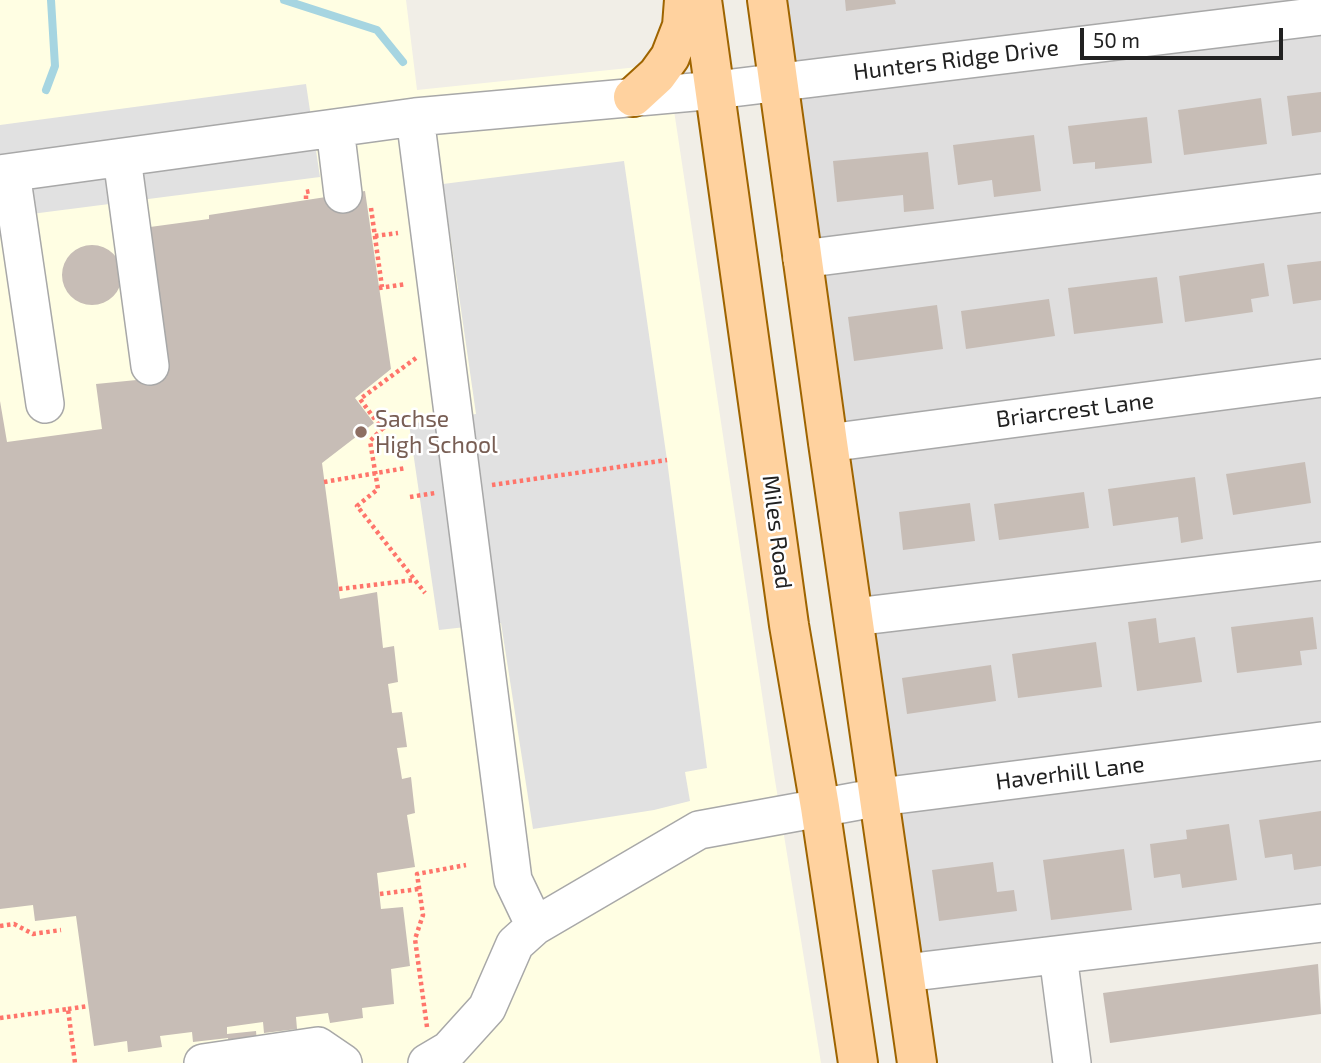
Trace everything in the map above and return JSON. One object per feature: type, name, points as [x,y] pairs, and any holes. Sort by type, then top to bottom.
[{"type":"main road","points":[[633,97],[657,75],[670,57],[682,26],[684,0]]},
{"type":"main road","name":"Miles Road","points":[[702,0],[789,625],[820,807],[858,1063]]},
{"type":"main road","points":[[767,0],[917,1063]]},
{"type":"street","name":"Hunters Ridge Drive","points":[[5,173],[415,117],[716,90],[1321,16]]},
{"type":"street","points":[[415,117],[513,880],[535,926]]},
{"type":"street","points":[[335,128],[343,194]]},
{"type":"street","points":[[122,158],[150,366]]},
{"type":"street","points":[[5,173],[45,404]]},
{"type":"street","points":[[802,259],[1321,193]]},
{"type":"street","name":"Briarcrest Lane","points":[[828,443],[1321,378]]},
{"type":"street","points":[[854,617],[1321,561]]},
{"type":"street","name":"Haverhill Lane","points":[[428,1050],[449,1050],[486,1008],[515,944],[535,926],[699,830],[880,797],[1321,741]]},
{"type":"street","points":[[905,973],[1321,923]]},
{"type":"street","points":[[1058,955],[1072,1063]]},
{"type":"street","points":[[202,1063],[318,1046],[343,1063]]},
{"type":"path","points":[[375,236],[400,233]]},
{"type":"path","points":[[379,288],[407,284]]},
{"type":"path","points":[[382,429],[359,400],[417,358]]},
{"type":"path","points":[[399,415],[370,441],[378,489],[357,506],[425,593]]},
{"type":"path","points":[[410,497],[667,460]]},
{"type":"path","points":[[324,482],[406,468]]},
{"type":"path","points":[[339,589],[415,580]]},
{"type":"path","points":[[428,1050],[415,939],[423,915],[417,874],[466,865]]},
{"type":"path","points":[[380,894],[419,889]]},
{"type":"path","points":[[0,926],[14,925],[33,934],[61,930]]},
{"type":"path","points":[[0,1018],[88,1006]]},
{"type":"path","points":[[68,1009],[75,1063]]},
{"type":"shaded area","name":"Sachse High School","points":[[0,0],[406,0],[417,90],[667,64],[774,774],[821,1063],[0,1063]]},
{"type":"shaded area","points":[[787,0],[1321,0],[1321,923],[921,958]]},
{"type":"shaded area","points":[[306,84],[320,177],[0,218],[0,125]]},
{"type":"shaded area","points":[[624,161],[707,768],[685,772],[690,801],[654,810],[533,829],[501,623],[439,630],[409,424],[476,414],[443,184]]},
{"type":"building","points":[[845,0],[895,0],[896,4],[846,11]]},
{"type":"building","points":[[1321,92],[1321,132],[1292,136],[1287,96]]},
{"type":"building","points":[[1261,98],[1267,144],[1184,155],[1178,110]]},
{"type":"building","points":[[1147,117],[1152,163],[1095,169],[1095,162],[1073,164],[1068,126]]},
{"type":"building","points":[[1034,135],[1041,191],[994,197],[992,180],[958,185],[953,145]]},
{"type":"building","points":[[928,152],[934,209],[904,212],[903,195],[837,202],[833,161]]},
{"type":"building","name":"Sachse High School","points":[[365,191],[391,369],[355,398],[374,423],[322,463],[340,599],[377,592],[383,648],[394,646],[398,682],[388,684],[392,713],[402,712],[407,747],[397,748],[402,779],[411,777],[415,813],[407,815],[415,867],[377,873],[381,909],[403,907],[410,966],[391,969],[394,1004],[362,1008],[363,1018],[330,1023],[328,1013],[296,1017],[297,1029],[264,1033],[263,1022],[227,1027],[227,1034],[256,1031],[259,1063],[231,1063],[228,1038],[193,1042],[192,1032],[160,1036],[162,1047],[128,1052],[127,1041],[94,1046],[76,916],[35,921],[33,905],[0,909],[0,401],[7,442],[102,429],[96,384],[167,377],[150,227]]},
{"type":"building","points":[[86,245],[98,245],[117,258],[122,275],[120,287],[109,300],[98,305],[86,305],[67,292],[62,281],[62,269],[75,250]]},
{"type":"building","points":[[1321,261],[1321,300],[1293,304],[1287,265]]},
{"type":"building","points":[[1264,263],[1269,296],[1251,299],[1253,312],[1185,322],[1179,276]]},
{"type":"building","points":[[1157,277],[1163,323],[1074,334],[1068,288]]},
{"type":"building","points":[[1049,299],[1055,336],[966,349],[961,311]]},
{"type":"building","points":[[937,305],[943,349],[854,361],[848,317]]},
{"type":"building","points":[[1305,462],[1311,503],[1233,515],[1226,474]]},
{"type":"building","points":[[1195,477],[1203,539],[1181,543],[1178,517],[1113,526],[1108,489]]},
{"type":"building","points":[[1084,492],[1089,528],[999,540],[994,504]]},
{"type":"building","points":[[970,503],[975,541],[903,550],[899,512]]},
{"type":"building","points":[[1313,617],[1317,649],[1300,651],[1302,665],[1237,673],[1231,627]]},
{"type":"building","points":[[1156,618],[1159,643],[1195,637],[1202,682],[1137,691],[1128,622]]},
{"type":"building","points":[[1096,642],[1102,687],[1018,698],[1012,654]]},
{"type":"building","points":[[991,665],[996,701],[907,714],[902,678]]},
{"type":"building","points":[[1321,811],[1321,866],[1294,870],[1292,854],[1265,858],[1259,820]]},
{"type":"building","points":[[1229,824],[1237,880],[1182,888],[1180,874],[1154,878],[1150,844],[1187,839],[1186,830]]},
{"type":"building","points":[[1124,849],[1132,910],[1051,920],[1043,860]]},
{"type":"building","points":[[993,862],[997,892],[1014,890],[1017,911],[939,921],[932,870]]},
{"type":"building","points":[[1318,964],[1321,1014],[1110,1043],[1103,993]]},
{"type":"waterway","points":[[46,90],[55,66],[51,0]]},
{"type":"waterway","points":[[284,0],[377,30],[403,62]]},
{"type":"place","name":"Sachse High School","points":[[361,432]]}]
